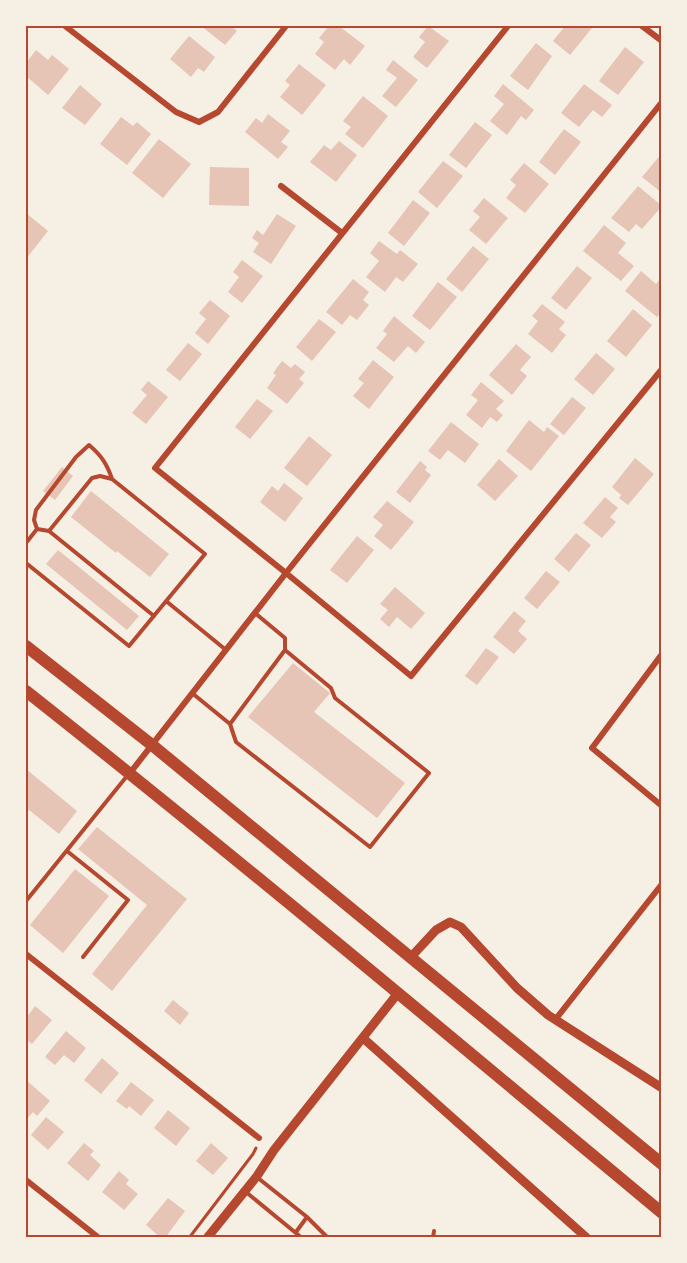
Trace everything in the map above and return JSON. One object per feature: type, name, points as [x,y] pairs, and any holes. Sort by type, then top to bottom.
[{"type":"main road","points":[[26,646],[152,745],[662,1164]]},
{"type":"main road","points":[[26,691],[130,773],[662,1213]]},
{"type":"street","points":[[65,26],[176,112],[199,122],[218,112],[286,26]]},
{"type":"street","points":[[508,26],[155,468],[411,676],[662,369]]},
{"type":"street","points":[[642,26],[662,41]]},
{"type":"street","points":[[130,773],[286,573],[662,102]]},
{"type":"street","points":[[281,186],[342,233]]},
{"type":"street","points":[[662,654],[592,748],[662,806]]},
{"type":"street","points":[[555,1020],[662,884]]},
{"type":"street","points":[[411,957],[436,930],[450,922],[461,927],[516,988],[555,1020],[662,1088]]},
{"type":"street","points":[[26,954],[259,1138]]},
{"type":"street","points":[[207,1238],[398,993]]},
{"type":"street","points":[[363,1038],[587,1238]]},
{"type":"street","points":[[26,1180],[99,1238]]},
{"type":"street","points":[[212,1238],[221,1220]]},
{"type":"lane","points":[[37,529],[34,520],[36,510],[76,457],[89,445],[100,454],[108,466],[112,479]]},
{"type":"lane","points":[[26,563],[129,646],[205,554],[112,479],[100,476],[92,478],[49,531]]},
{"type":"lane","points":[[37,529],[49,531],[154,616]]},
{"type":"lane","points":[[26,543],[37,529]]},
{"type":"lane","points":[[166,601],[226,650]]},
{"type":"lane","points":[[230,724],[285,650],[285,638],[255,613]]},
{"type":"lane","points":[[192,693],[230,724],[236,742],[370,847],[429,773],[334,698],[331,688],[285,650]]},
{"type":"lane","points":[[26,901],[130,773]]},
{"type":"lane","points":[[67,851],[128,900],[83,957]]},
{"type":"lane","points":[[257,1176],[307,1217],[328,1238]]},
{"type":"lane","points":[[245,1191],[302,1238]]},
{"type":"lane","points":[[296,1232],[307,1217]]},
{"type":"lane","points":[[433,1238],[434,1231]]},
{"type":"path","points":[[189,1238],[253,1154],[259,1138]]},
{"type":"building","points":[[201,26],[235,26],[233,28],[237,31],[225,45]]},
{"type":"building","points":[[329,26],[339,26],[365,46],[350,65],[344,59],[335,70],[315,54],[324,42],[319,38]]},
{"type":"building","points":[[428,26],[449,41],[427,68],[413,57],[425,42],[419,37]]},
{"type":"building","points":[[565,26],[592,28],[570,55],[553,41]]},
{"type":"building","points":[[189,36],[215,57],[204,72],[198,68],[191,77],[170,59]]},
{"type":"building","points":[[536,43],[552,56],[528,90],[510,76]]},
{"type":"building","points":[[625,47],[644,62],[618,95],[599,81]]},
{"type":"building","points":[[36,50],[48,60],[52,55],[69,69],[48,95],[26,76],[26,63]]},
{"type":"building","points":[[393,60],[418,80],[396,107],[382,96],[397,78],[386,70]]},
{"type":"building","points":[[299,64],[326,85],[302,115],[280,97],[290,85],[285,81]]},
{"type":"building","points":[[503,84],[534,110],[526,120],[521,116],[507,135],[490,121],[504,104],[494,96]]},
{"type":"building","points":[[584,84],[612,105],[602,117],[593,110],[579,127],[561,113]]},
{"type":"building","points":[[80,85],[102,104],[85,125],[62,108]]},
{"type":"building","points":[[363,96],[388,116],[363,148],[345,134],[351,127],[343,121]]},
{"type":"building","points":[[268,114],[290,131],[281,142],[288,147],[278,159],[245,132],[256,118],[262,123]]},
{"type":"building","points":[[121,117],[133,126],[137,122],[151,134],[127,165],[100,144]]},
{"type":"building","points":[[475,122],[492,135],[466,168],[449,155]]},
{"type":"building","points":[[564,129],[581,142],[555,175],[539,162]]},
{"type":"building","points":[[159,139],[191,164],[163,198],[132,173]]},
{"type":"building","points":[[339,141],[357,155],[336,182],[310,162],[324,145],[331,150]]},
{"type":"building","points":[[662,153],[662,193],[642,177]]},
{"type":"building","points":[[443,161],[463,176],[437,208],[418,192]]},
{"type":"building","points":[[524,163],[549,184],[525,213],[506,198],[516,185],[510,180]]},
{"type":"building","points":[[210,167],[249,168],[249,206],[209,205]]},
{"type":"building","points":[[638,186],[662,206],[642,229],[636,224],[629,232],[611,218]]},
{"type":"building","points":[[484,198],[508,218],[486,244],[469,230],[480,217],[473,211]]},
{"type":"building","points":[[413,200],[430,213],[404,246],[388,233]]},
{"type":"building","points":[[26,213],[48,231],[26,259]]},
{"type":"building","points":[[277,214],[296,226],[271,264],[253,252],[259,243],[252,238],[257,230],[263,235]]},
{"type":"building","points":[[604,225],[626,243],[618,253],[634,266],[621,281],[583,251]]},
{"type":"building","points":[[379,241],[397,254],[400,250],[418,264],[403,282],[396,277],[385,292],[366,277],[379,261],[370,253]]},
{"type":"building","points":[[473,246],[489,259],[462,292],[446,279]]},
{"type":"building","points":[[242,260],[263,276],[242,303],[228,292],[239,277],[233,272]]},
{"type":"building","points":[[577,266],[592,278],[566,310],[551,298]]},
{"type":"building","points":[[641,271],[656,284],[662,277],[662,312],[657,317],[625,291]]},
{"type":"building","points":[[353,279],[369,292],[363,300],[369,305],[357,320],[350,315],[342,325],[326,312]]},
{"type":"building","points":[[438,282],[457,297],[430,330],[412,316]]},
{"type":"building","points":[[210,300],[230,316],[208,344],[195,333],[206,319],[199,313]]},
{"type":"building","points":[[542,304],[565,322],[559,329],[566,335],[552,353],[528,334],[538,321],[532,316]]},
{"type":"building","points":[[633,309],[652,325],[626,357],[607,341]]},
{"type":"building","points":[[394,316],[425,342],[416,353],[408,346],[394,362],[376,348],[387,334],[383,331]]},
{"type":"building","points":[[319,319],[336,332],[312,361],[296,347]]},
{"type":"building","points":[[188,343],[202,354],[180,381],[166,370]]},
{"type":"building","points":[[516,344],[531,357],[520,370],[527,376],[512,395],[489,375]]},
{"type":"building","points":[[596,353],[615,369],[593,395],[574,379]]},
{"type":"building","points":[[373,360],[394,377],[369,409],[353,396],[364,383],[358,379]]},
{"type":"building","points":[[282,361],[291,368],[295,364],[305,372],[299,379],[304,383],[287,404],[267,388],[276,375],[273,373]]},
{"type":"building","points":[[148,381],[168,397],[146,424],[132,413],[147,395],[141,390]]},
{"type":"building","points":[[481,382],[504,401],[496,409],[503,415],[497,422],[490,417],[482,428],[466,415],[478,400],[471,395]]},
{"type":"building","points":[[572,397],[586,408],[564,435],[550,424]]},
{"type":"building","points":[[257,399],[273,411],[250,439],[235,427]]},
{"type":"building","points":[[529,420],[544,432],[547,427],[559,436],[531,471],[506,451]]},
{"type":"building","points":[[451,422],[479,444],[465,463],[448,450],[440,460],[428,451]]},
{"type":"building","points":[[309,436],[332,455],[307,486],[284,468]]},
{"type":"building","points":[[635,458],[654,474],[628,505],[619,498],[621,495],[612,487]]},
{"type":"building","points":[[499,459],[518,476],[495,501],[477,485]]},
{"type":"building","points":[[420,461],[431,475],[410,503],[396,492]]},
{"type":"building","points":[[62,467],[73,476],[55,500],[43,491]]},
{"type":"building","points":[[284,483],[303,498],[285,522],[260,502],[272,486],[278,491]]},
{"type":"building","points":[[91,491],[169,554],[150,577],[71,517]]},
{"type":"building","points":[[605,497],[618,508],[610,517],[616,522],[602,538],[583,523]]},
{"type":"building","points":[[387,501],[414,522],[391,550],[374,536],[383,525],[373,517]]},
{"type":"building","points":[[576,533],[591,545],[569,572],[554,559]]},
{"type":"building","points":[[357,536],[374,550],[347,583],[330,570]]},
{"type":"building","points":[[58,550],[139,616],[127,630],[46,564]]},
{"type":"building","points":[[546,571],[560,582],[537,609],[524,598]]},
{"type":"building","points":[[395,587],[425,613],[411,629],[397,617],[389,627],[380,619],[388,610],[380,604]]},
{"type":"building","points":[[514,611],[526,621],[518,631],[527,639],[514,654],[493,637]]},
{"type":"building","points":[[486,648],[499,657],[477,685],[465,676]]},
{"type":"building","points":[[293,663],[330,693],[314,712],[405,783],[377,818],[248,717]]},
{"type":"building","points":[[26,769],[77,811],[59,834],[29,810],[26,813]]},
{"type":"building","points":[[97,827],[187,899],[112,991],[92,974],[147,905],[78,849]]},
{"type":"building","points":[[75,869],[109,896],[63,953],[30,925]]},
{"type":"building","points":[[173,1000],[189,1013],[180,1025],[164,1011]]},
{"type":"building","points":[[35,1006],[52,1020],[32,1044],[26,1039],[26,1018]]},
{"type":"building","points":[[66,1031],[86,1048],[74,1063],[64,1055],[55,1065],[45,1057]]},
{"type":"building","points":[[102,1058],[119,1073],[101,1094],[84,1080]]},
{"type":"building","points":[[26,1080],[50,1101],[37,1116],[33,1112],[26,1120]]},
{"type":"building","points":[[131,1082],[154,1100],[141,1116],[129,1106],[127,1109],[116,1101]]},
{"type":"building","points":[[168,1110],[190,1128],[176,1146],[154,1128]]},
{"type":"building","points":[[46,1117],[64,1132],[48,1150],[31,1135]]},
{"type":"building","points":[[84,1143],[94,1151],[90,1155],[101,1165],[88,1181],[67,1163]]},
{"type":"building","points":[[211,1143],[228,1158],[213,1175],[196,1161]]},
{"type":"building","points":[[119,1171],[129,1180],[126,1184],[138,1194],[124,1210],[102,1192]]},
{"type":"building","points":[[168,1198],[185,1211],[165,1238],[161,1238],[146,1225]]}]
